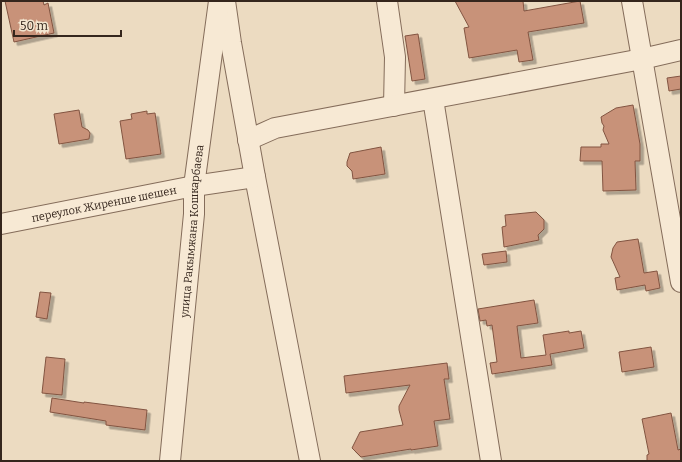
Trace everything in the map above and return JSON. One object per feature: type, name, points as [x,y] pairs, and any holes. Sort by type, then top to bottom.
[{"type":"street","name":"улица Ракымжана Кошкарбаева","points":[[170,461],[194,214],[194,186],[219,1]]},
{"type":"street","points":[[225,1],[248,140],[310,461]]},
{"type":"street","points":[[387,1],[395,57],[394,106]]},
{"type":"street","points":[[632,1],[681,282]]},
{"type":"street","points":[[248,140],[275,128],[642,59],[681,50]]},
{"type":"street","points":[[433,99],[491,461]]},
{"type":"street","name":"переулок Жиренше шешен","points":[[1,224],[194,186],[255,177]]},
{"type":"building","points":[[5,1],[43,1],[44,5],[48,3],[54,33],[14,42]]},
{"type":"building","points":[[455,1],[523,1],[524,11],[580,1],[584,23],[528,32],[533,60],[519,62],[517,50],[469,58],[464,28],[469,27]]},
{"type":"building","points":[[418,34],[425,79],[412,81],[405,36]]},
{"type":"building","points":[[681,76],[681,89],[669,91],[667,78]]},
{"type":"building","points":[[633,105],[640,144],[640,161],[635,161],[636,190],[603,191],[602,161],[580,161],[581,147],[601,147],[601,144],[609,144],[603,130],[604,126],[601,117],[616,108]]},
{"type":"building","points":[[79,110],[82,127],[90,133],[89,139],[59,144],[54,114]]},
{"type":"building","points":[[147,111],[147,114],[155,113],[161,154],[126,159],[120,121],[132,119],[131,114]]},
{"type":"building","points":[[381,147],[385,174],[353,179],[352,171],[347,166],[350,153]]},
{"type":"building","points":[[536,212],[544,220],[544,229],[538,235],[539,240],[504,247],[502,227],[506,226],[505,215]]},
{"type":"building","points":[[638,239],[644,273],[657,271],[660,288],[646,291],[645,285],[617,290],[615,278],[620,277],[611,257],[613,248],[617,242]]},
{"type":"building","points":[[506,251],[507,262],[484,265],[482,254]]},
{"type":"building","points":[[40,292],[51,293],[47,319],[36,317]]},
{"type":"building","points":[[534,300],[538,323],[517,326],[521,358],[546,355],[543,335],[569,331],[569,333],[581,331],[584,348],[550,354],[552,365],[492,374],[490,363],[497,362],[492,325],[487,326],[486,320],[480,321],[478,309]]},
{"type":"building","points":[[651,347],[654,367],[622,372],[619,352]]},
{"type":"building","points":[[46,357],[65,359],[62,395],[42,393]]},
{"type":"building","points":[[447,363],[449,379],[444,379],[450,419],[434,421],[438,446],[361,457],[352,448],[360,432],[403,425],[399,406],[410,385],[346,393],[344,376]]},
{"type":"building","points":[[52,398],[147,410],[145,430],[106,425],[106,421],[50,412]]},
{"type":"building","points":[[671,413],[678,450],[681,449],[681,461],[647,461],[647,455],[649,454],[642,419]]}]
